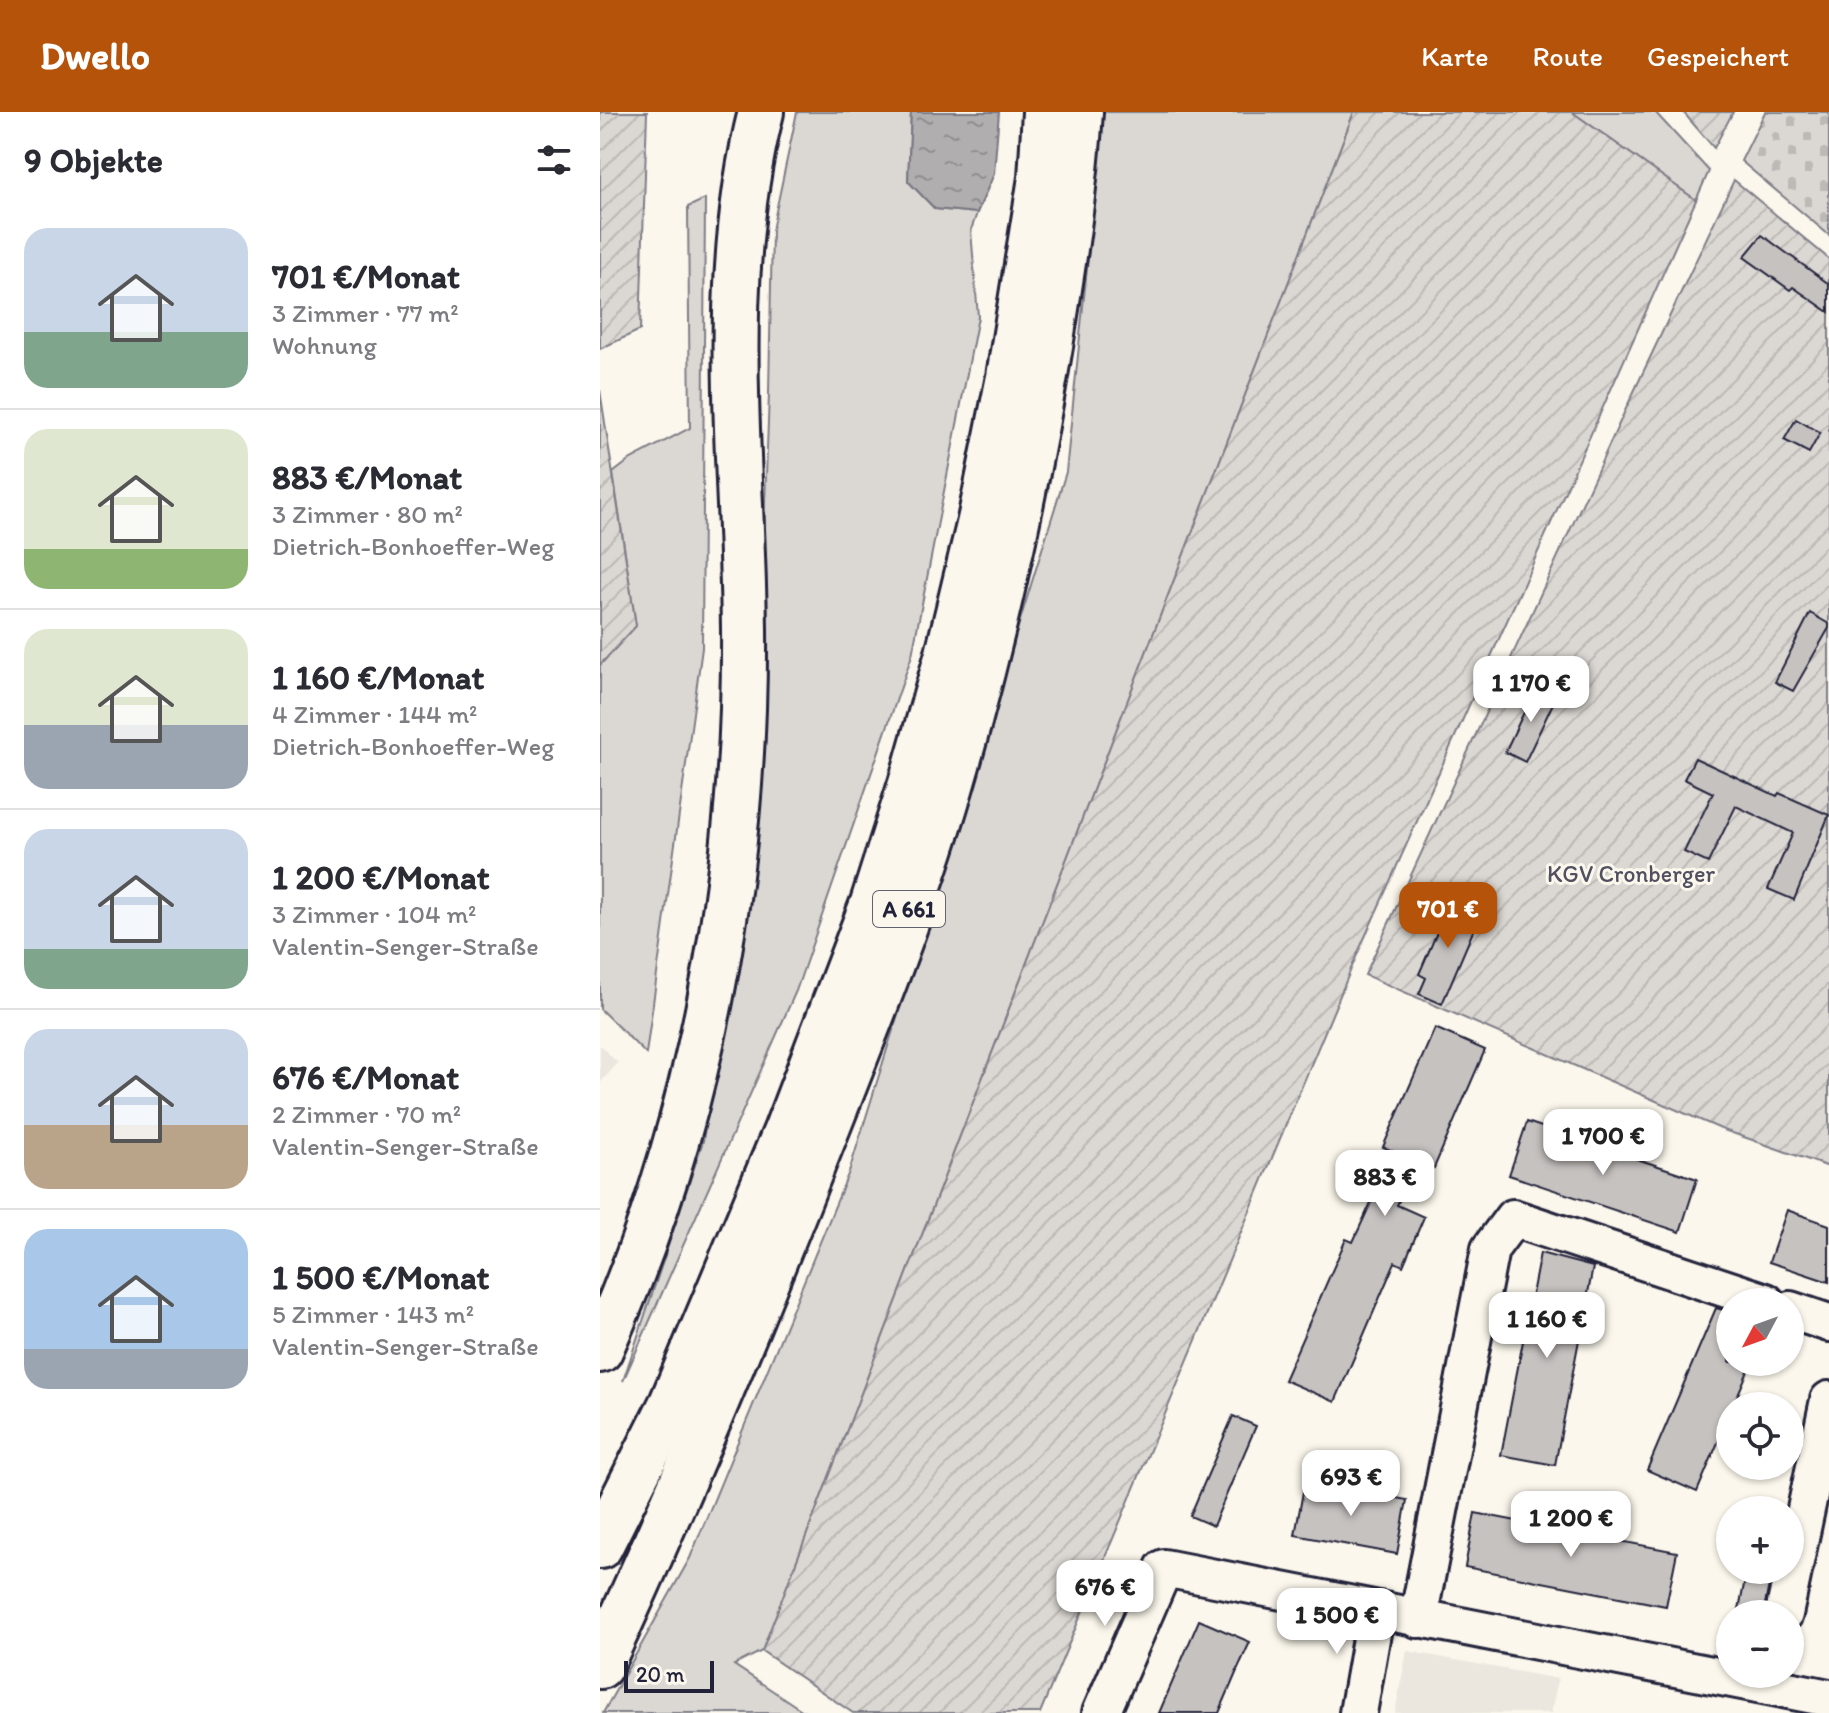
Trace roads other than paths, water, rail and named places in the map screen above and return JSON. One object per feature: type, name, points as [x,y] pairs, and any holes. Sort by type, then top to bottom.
[{"type":"highway","points":[[600,1350],[641,1248],[678,1135],[702,1036],[729,885],[744,717],[736,381],[737,294],[741,208],[761,112]]},
{"type":"highway","name":"A 661","points":[[600,1546],[672,1403],[786,1131],[873,903],[911,784],[948,654],[980,521],[1009,377],[1041,178],[1045,112]]},
{"type":"highway","name":"A 661","points":[[600,1666],[660,1538],[744,1339],[903,927],[949,792],[1014,534],[1042,394],[1077,160],[1080,112]]},
{"type":"street","points":[[1418,1619],[1490,1249],[1513,1218],[1724,1288]]},
{"type":"street","points":[[1804,1315],[1829,1323]]},
{"type":"street","points":[[1787,1600],[1829,1400]]},
{"type":"street","points":[[1101,1713],[1164,1568],[1418,1619],[1716,1671]]},
{"type":"street","points":[[1358,1713],[1376,1610]]},
{"type":"street","points":[[1796,1688],[1829,1698]]},
{"type":"water","points":[[911,112],[999,112],[994,174],[977,213],[935,209],[908,181]]},
{"type":"park label","name":"KGV Cronberger","points":[[1631,873]]}]
